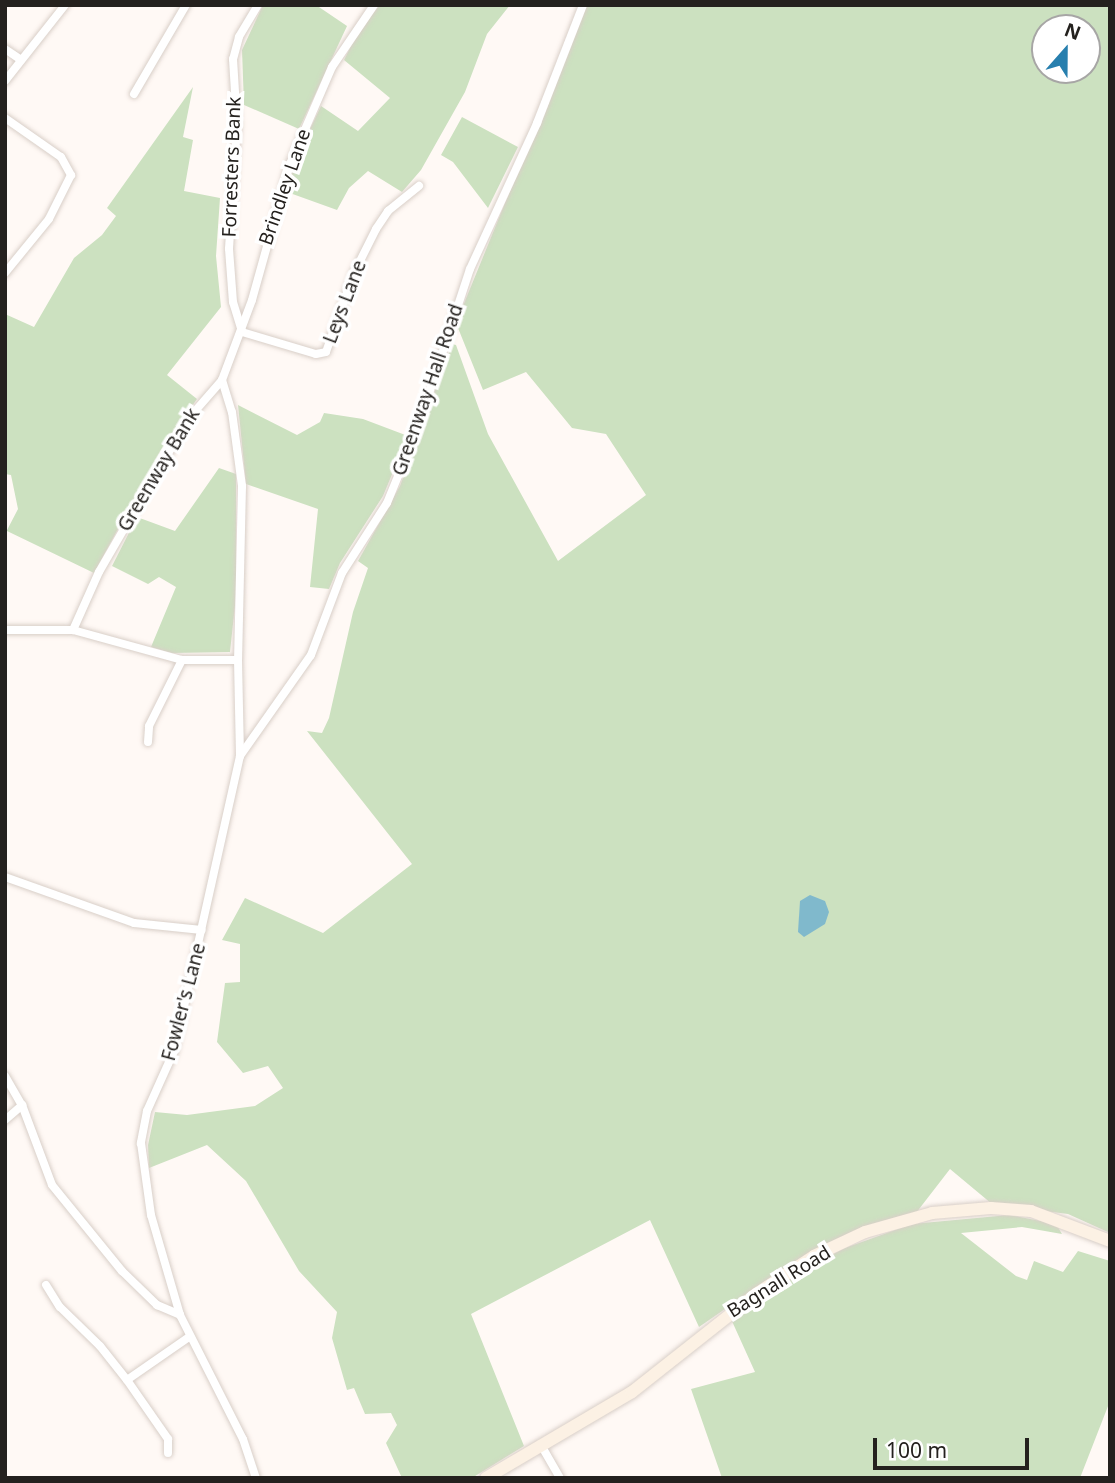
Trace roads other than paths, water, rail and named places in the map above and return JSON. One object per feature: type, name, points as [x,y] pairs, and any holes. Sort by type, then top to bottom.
[{"type":"street","points":[[5,81],[65,5]]},
{"type":"street","points":[[134,94],[186,5]]},
{"type":"street","name":"Forresters Bank","points":[[242,332],[233,302],[229,249],[237,125],[233,59],[239,37],[258,5]]},
{"type":"street","name":"Brindley Lane","points":[[222,380],[242,332],[294,153],[332,67],[374,5]]},
{"type":"street","name":"Greenway Hall Road","points":[[240,756],[311,655],[342,573],[387,503],[417,430],[470,269],[537,123],[583,5]]},
{"type":"street","points":[[5,49],[20,59]]},
{"type":"street","points":[[5,118],[61,157],[71,175],[49,219],[5,273]]},
{"type":"street","name":"Leys Lane","points":[[242,332],[316,354],[326,352],[354,273],[376,229],[388,211],[419,186]]},
{"type":"street","name":"Greenway Bank","points":[[74,630],[99,572],[153,478],[196,408],[222,380],[232,412],[242,486],[238,660],[240,756]]},
{"type":"street","points":[[5,630],[74,630],[182,660],[238,660]]},
{"type":"street","points":[[148,742],[149,726],[182,660]]},
{"type":"street","name":"Fowler's Lane","points":[[240,756],[174,1051],[147,1111],[141,1143],[151,1215],[180,1315],[243,1439],[256,1478]]},
{"type":"street","points":[[5,877],[134,923],[202,930]]},
{"type":"street","points":[[5,1076],[22,1105],[52,1185],[122,1271],[157,1305],[180,1315]]},
{"type":"street","points":[[5,1120],[22,1105]]},
{"type":"street","name":"Bagnall Road","points":[[486,1478],[632,1392],[663,1363],[756,1294],[814,1256],[865,1233],[932,1213],[991,1208],[1031,1211],[1110,1241]]},
{"type":"street","points":[[46,1285],[60,1307],[100,1346],[127,1380],[168,1439],[168,1453]]},
{"type":"street","points":[[127,1380],[189,1337]]},
{"type":"street","points":[[541,1445],[560,1478]]},
{"type":"water","points":[[810,895],[825,901],[829,912],[825,924],[804,937],[798,932],[800,901]]}]
